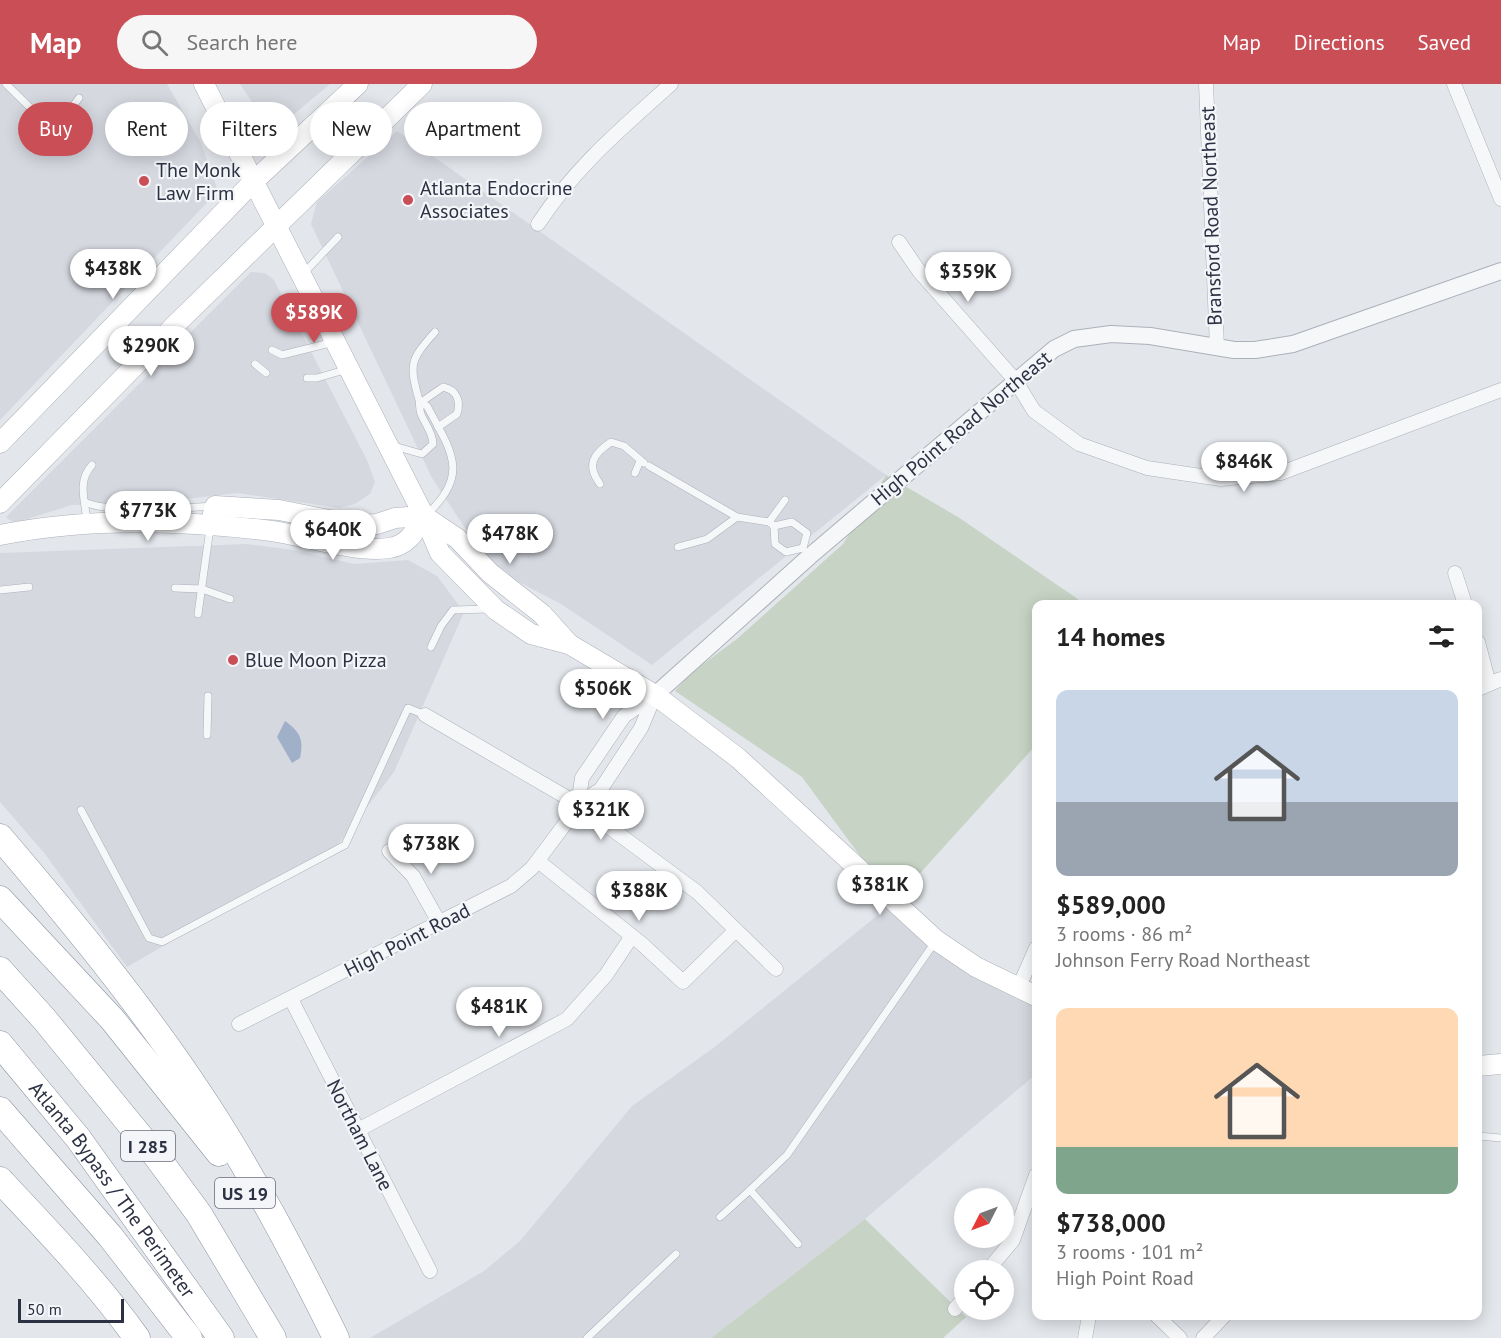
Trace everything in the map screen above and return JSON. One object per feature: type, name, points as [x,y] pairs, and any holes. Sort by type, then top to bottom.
[{"type":"highway","points":[[0,837],[66,913],[200,1095],[244,1164],[336,1338]]},
{"type":"highway","name":"US 19","points":[[0,898],[132,1042],[214,1146],[272,1234],[328,1338]]},
{"type":"highway","name":"I 285","points":[[0,970],[45,1020],[157,1157],[199,1214],[273,1338]]},
{"type":"highway","name":"Atlanta Bypass / The Perimeter","points":[[0,1044],[78,1138],[221,1338]]},
{"type":"highway","points":[[0,1110],[110,1236],[189,1338]]},
{"type":"highway","points":[[0,1180],[70,1256],[137,1338]]},
{"type":"main road","points":[[204,84],[424,516],[440,553],[496,610],[531,634],[569,644],[655,695],[738,758],[779,793],[936,940],[976,967],[1028,992]]},
{"type":"main road","points":[[0,443],[253,182],[358,84]]},
{"type":"main road","points":[[0,503],[276,226],[422,84]]},
{"type":"main road","points":[[210,526],[214,506],[279,510],[354,525],[377,524],[395,518],[424,516],[458,539],[490,573],[542,614],[569,644]]},
{"type":"main road","points":[[0,535],[30,529],[87,524],[210,526],[311,537],[357,547],[390,548],[409,541],[424,516]]},
{"type":"main road","points":[[1482,1066],[1501,1064]]},
{"type":"street","points":[[538,224],[562,187],[592,154],[671,84]]},
{"type":"street","name":"Bransford Road Northeast","points":[[1206,84],[1217,348]]},
{"type":"street","points":[[1454,84],[1501,199]]},
{"type":"street","points":[[898,242],[919,272],[1015,380],[1034,411],[1079,444],[1147,468],[1221,479],[1281,473],[1501,390]]},
{"type":"street","name":"High Point Road Northeast","points":[[655,695],[806,552],[1054,349],[1074,339],[1093,335],[1150,336],[1217,348],[1255,350],[1293,344],[1501,271]]},
{"type":"street","points":[[1455,573],[1464,600]]},
{"type":"street","points":[[1482,657],[1489,684]]},
{"type":"street","name":"High Point Road","points":[[578,804],[582,778],[624,716],[655,695]]},
{"type":"street","name":"High Point Road","points":[[239,1024],[511,886],[538,861],[578,804],[601,789],[641,728],[655,695]]},
{"type":"street","points":[[425,715],[578,804],[697,892],[776,969]]},
{"type":"street","points":[[389,850],[413,876],[440,924]]},
{"type":"street","points":[[538,861],[632,936],[683,982],[736,930]]},
{"type":"street","points":[[358,1130],[567,1018],[606,975],[632,936]]},
{"type":"street","points":[[1028,992],[1032,970]]},
{"type":"street","name":"Northam Lane","points":[[291,999],[430,1271]]},
{"type":"street","points":[[996,1260],[1013,1240],[1032,1186]]},
{"type":"street","points":[[1085,1338],[1088,1320]]},
{"type":"street","points":[[1162,1320],[1180,1338]]},
{"type":"street","points":[[1203,1338],[1220,1320]]},
{"type":"lane","points":[[6,84],[54,131],[79,98]]},
{"type":"lane","points":[[301,275],[338,237]]},
{"type":"lane","points":[[388,445],[417,454],[431,448],[433,437],[419,411],[420,403],[412,381],[416,357],[435,332]]},
{"type":"lane","points":[[272,350],[282,355],[334,342]]},
{"type":"lane","points":[[255,364],[266,373]]},
{"type":"lane","points":[[307,378],[317,378],[348,369]]},
{"type":"lane","points":[[420,403],[443,387],[450,388],[457,396],[460,404],[457,414],[438,427]]},
{"type":"lane","points":[[420,403],[427,406],[450,451],[454,476],[442,501],[424,516]]},
{"type":"lane","points":[[0,429],[21,422]]},
{"type":"lane","points":[[600,484],[593,474],[591,463],[598,451],[611,442],[624,446],[644,463],[736,517],[771,524],[792,522],[807,533],[806,552],[786,552],[775,544],[771,524],[785,500]]},
{"type":"lane","points":[[635,473],[644,463]]},
{"type":"lane","points":[[87,524],[86,502],[82,488],[92,465]]},
{"type":"lane","points":[[86,502],[92,506],[112,508],[214,506]]},
{"type":"lane","points":[[678,547],[707,539],[736,517]]},
{"type":"lane","points":[[198,614],[210,526]]},
{"type":"lane","points":[[0,590],[29,587]]},
{"type":"lane","points":[[175,588],[202,589],[230,599]]},
{"type":"lane","points":[[431,647],[441,626],[453,610],[496,610]]},
{"type":"lane","points":[[207,735],[208,696]]},
{"type":"lane","points":[[81,810],[149,938],[162,942],[345,844],[408,708],[425,715]]},
{"type":"lane","points":[[592,764],[609,776]]},
{"type":"lane","points":[[720,1217],[786,1155],[936,940]]},
{"type":"lane","points":[[1482,1136],[1501,1138]]},
{"type":"lane","points":[[750,1190],[798,1244]]},
{"type":"lane","points":[[587,1338],[676,1254]]},
{"type":"shaded area","points":[[0,84],[167,84],[177,102],[105,102],[105,156],[188,156],[188,120],[200,141],[200,156],[206,156],[218,191],[0,420]]},
{"type":"shaded area","points":[[240,84],[330,84],[298,111],[298,102],[252,102]]},
{"type":"shaded area","points":[[397,131],[404,136],[404,156],[433,156],[886,475],[652,665],[561,604],[502,573],[471,537],[432,478],[311,224],[317,202],[369,156],[392,156],[392,135]]},
{"type":"shaded area","points":[[251,272],[265,273],[274,280],[367,460],[375,482],[370,494],[355,504],[339,508],[238,493],[168,501],[72,505],[14,523],[6,517]]},
{"type":"shaded area","points":[[247,544],[294,550],[354,564],[408,560],[437,576],[464,612],[394,772],[337,846],[127,967],[45,854],[0,802],[0,553]]},
{"type":"shaded area","points":[[894,902],[944,957],[1032,997],[1032,1077],[865,1219],[711,1338],[370,1338],[484,1271],[520,1241],[632,1106],[716,1046]]},
{"type":"green space","points":[[886,475],[958,517],[1079,600],[1032,600],[1032,749],[894,902],[802,777],[675,691],[690,674],[738,638],[843,544]]},
{"type":"green space","points":[[865,1219],[954,1305],[954,1320],[963,1320],[943,1338],[711,1338]]},
{"type":"water","points":[[285,721],[294,729],[301,741],[300,758],[292,763],[277,737]]},
{"type":"place","name":"The Monk Law Firm","points":[[144,181]]},
{"type":"place","name":"Atlanta Endocrine Associates","points":[[408,200]]},
{"type":"place","name":"Blue Moon Pizza","points":[[233,660]]}]
